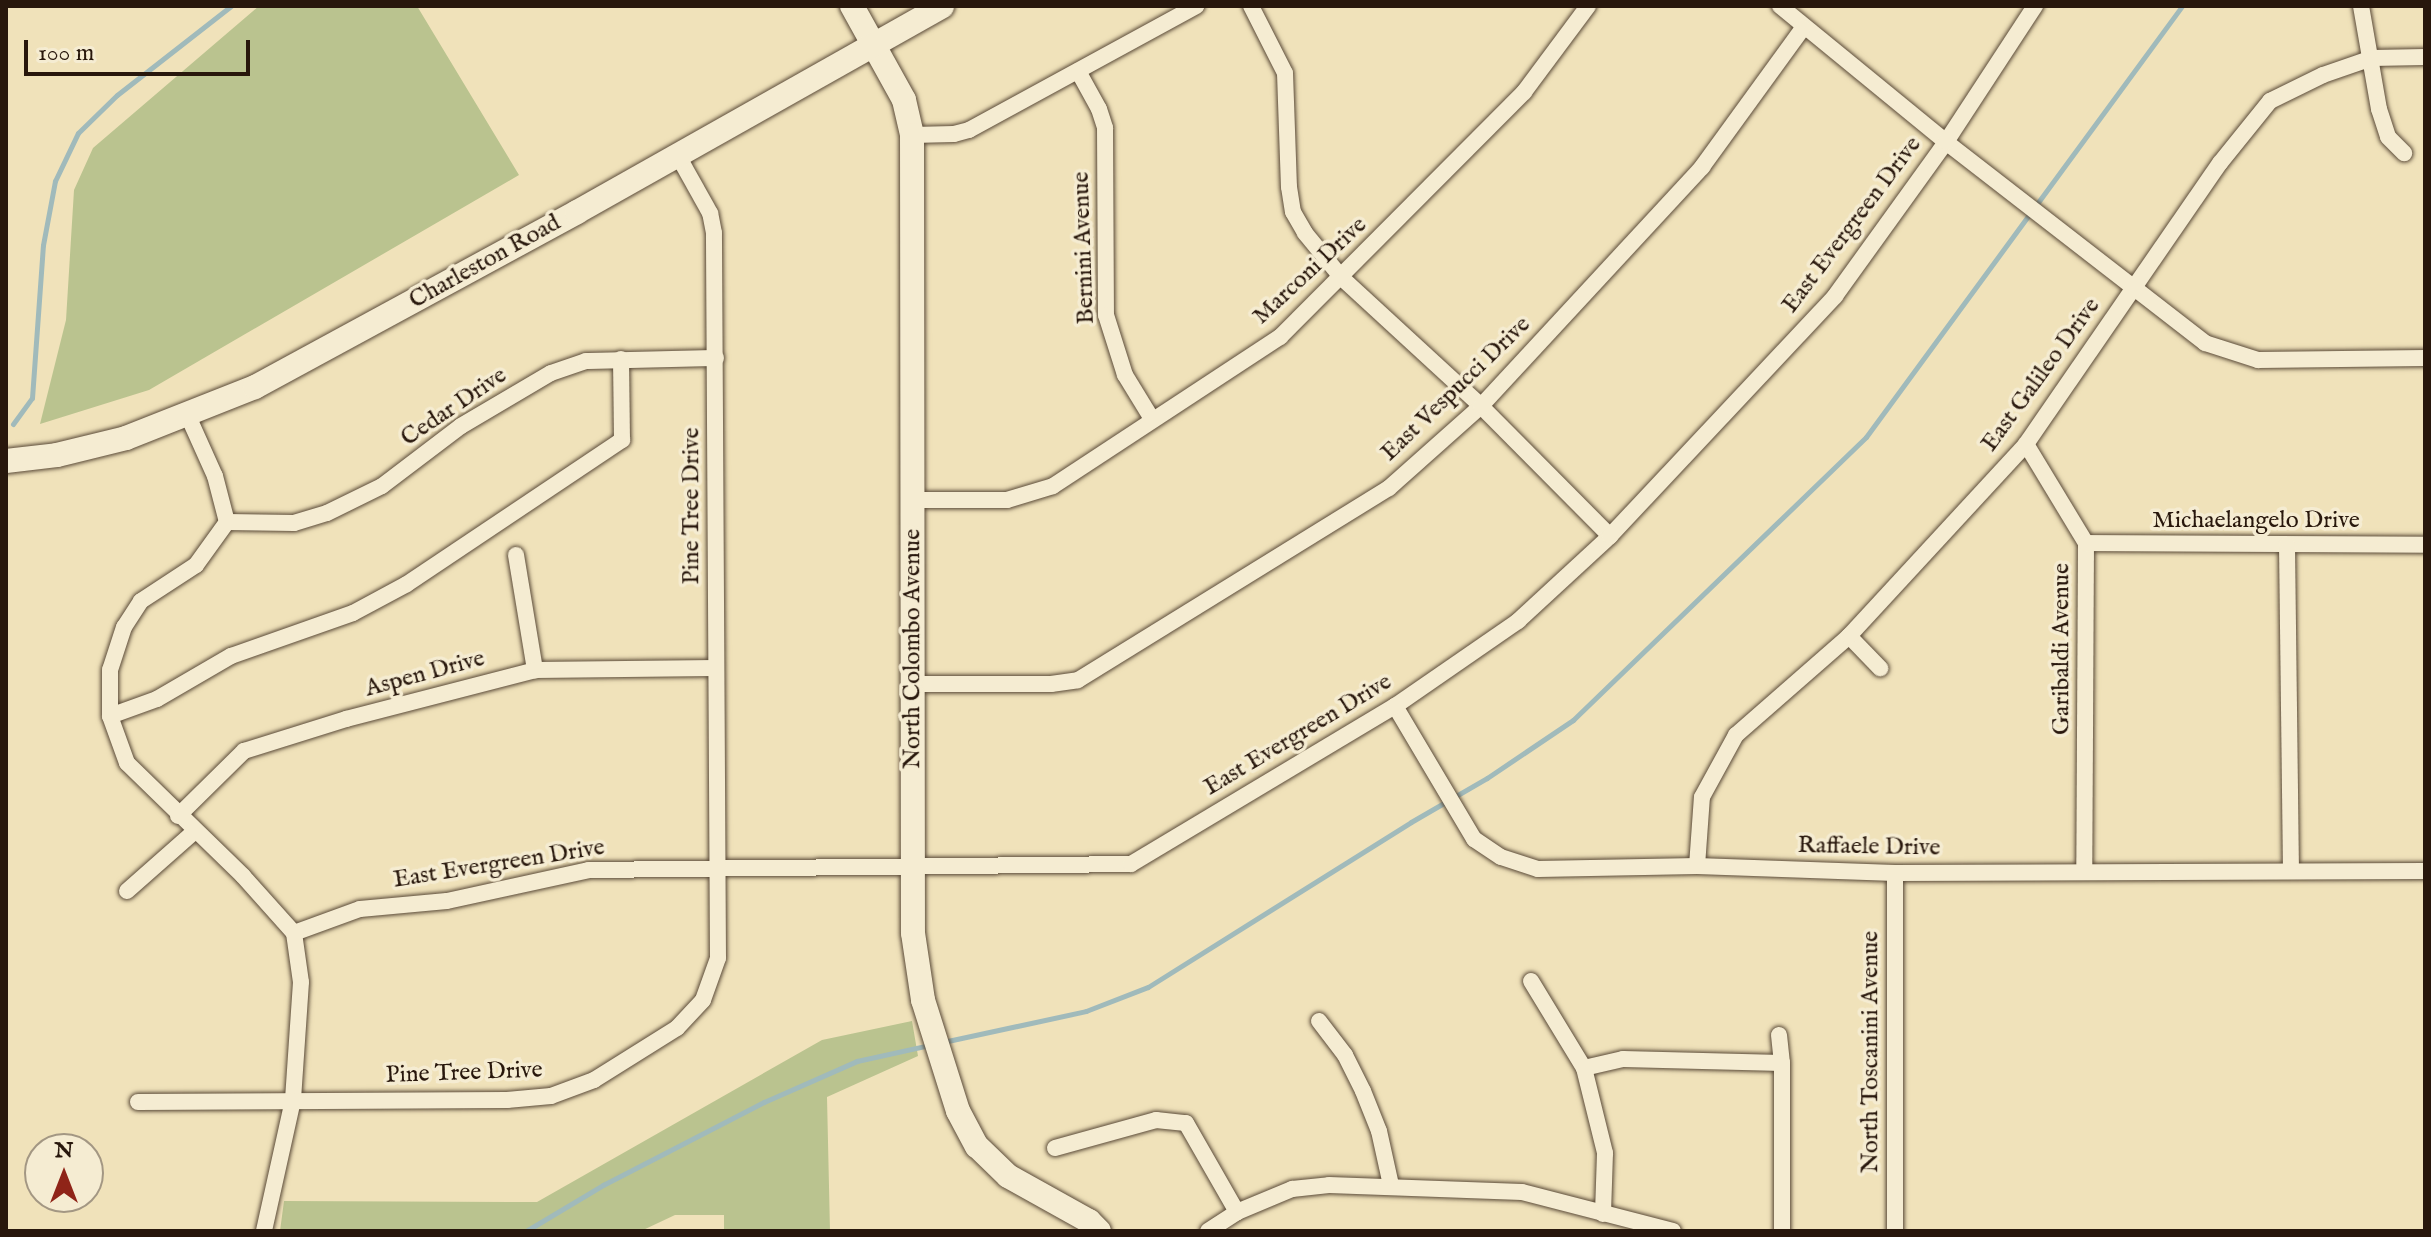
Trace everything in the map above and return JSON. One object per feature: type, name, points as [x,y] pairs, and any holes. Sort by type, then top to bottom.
[{"type":"street","name":"North Colombo Avenue","points":[[852,6],[904,100],[912,135],[913,933],[923,1000],[958,1111],[977,1146],[1008,1176],[1089,1221],[1099,1231]]},
{"type":"street","name":"Charleston Road","points":[[6,461],[57,455],[126,438],[255,387],[378,322],[942,6]]},
{"type":"street","points":[[912,135],[954,134],[969,130],[1196,6]]},
{"type":"street","points":[[1251,6],[1285,73],[1289,187],[1293,212],[1305,233],[1342,278],[1481,406],[1610,536]]},
{"type":"street","name":"Marconi Drive","points":[[912,500],[1007,500],[1053,486],[1280,337],[1524,92],[1588,6]]},
{"type":"street","points":[[1780,6],[1803,28],[1946,142],[2205,343],[2258,360],[2425,358]]},
{"type":"street","name":"East Evergreen Drive","points":[[294,933],[360,909],[447,901],[589,870],[1131,864],[1395,706],[1518,621],[1610,536],[1835,296],[1946,142],[2035,6]]},
{"type":"street","points":[[2361,6],[2383,123],[2388,137],[2404,153]]},
{"type":"street","name":"East Vespucci Drive","points":[[913,684],[1051,684],[1078,680],[1099,671],[1389,488],[1481,406],[1702,167],[1803,28]]},
{"type":"street","name":"East Galileo Drive","points":[[1697,866],[1702,797],[1736,735],[1849,636],[2026,444],[2220,163],[2270,101],[2323,75],[2372,58],[2425,57]]},
{"type":"street","name":"Bernini Avenue","points":[[1078,71],[1099,109],[1105,128],[1106,315],[1125,375],[1152,419]]},
{"type":"street","name":"Pine Tree Drive","points":[[138,1102],[507,1100],[551,1096],[594,1080],[677,1028],[703,1000],[718,958],[714,233],[710,213],[677,154]]},
{"type":"street","name":"Cedar Drive","points":[[227,522],[294,523],[327,513],[382,486],[461,426],[551,373],[586,361],[716,358]]},
{"type":"street","points":[[110,716],[157,699],[231,656],[353,613],[407,584],[622,440],[621,359]]},
{"type":"street","points":[[188,416],[215,476],[227,522],[196,565],[141,601],[124,627],[110,670],[110,716],[127,763],[243,876],[294,933],[301,982],[293,1100],[264,1231]]},
{"type":"street","name":"Garibaldi Avenue","points":[[2026,444],[2086,543],[2084,871]]},
{"type":"street","name":"Michaelangelo Drive","points":[[2086,543],[2425,545]]},
{"type":"street","points":[[2287,545],[2291,871]]},
{"type":"street","points":[[516,555],[535,670]]},
{"type":"street","points":[[1849,636],[1880,668]]},
{"type":"street","name":"Aspen Drive","points":[[178,816],[244,751],[346,719],[535,670],[715,668]]},
{"type":"street","name":"Raffaele Drive","points":[[1395,706],[1474,839],[1501,857],[1538,869],[1697,866],[1895,873],[2425,871]]},
{"type":"street","points":[[127,891],[195,831]]},
{"type":"street","name":"North Toscanini Avenue","points":[[1895,873],[1895,1231]]},
{"type":"street","points":[[1531,981],[1584,1068],[1605,1153],[1603,1214]]},
{"type":"street","points":[[1319,1021],[1345,1055],[1363,1091],[1379,1131],[1391,1185]]},
{"type":"street","points":[[1779,1035],[1782,1063],[1782,1231]]},
{"type":"street","points":[[1584,1068],[1623,1059],[1782,1063]]},
{"type":"street","points":[[1055,1148],[1156,1120],[1186,1123],[1237,1212]]},
{"type":"street","points":[[1208,1231],[1237,1212],[1292,1189],[1329,1185],[1391,1185],[1522,1192],[1673,1231]]},
{"type":"green space","points":[[259,6],[417,6],[519,175],[149,390],[40,424],[66,320],[74,190],[93,148]]},
{"type":"green space","points":[[912,1021],[918,1056],[827,1097],[830,1231],[724,1231],[724,1215],[675,1215],[641,1231],[280,1231],[284,1201],[537,1202],[822,1040]]},
{"type":"waterway","points":[[13,424],[32,398],[43,245],[55,181],[78,133],[117,95],[231,6]]},
{"type":"waterway","points":[[943,1042],[1086,1011],[1148,987],[1411,822],[1487,778],[1573,720],[1866,437],[2182,6]]},
{"type":"waterway","points":[[526,1231],[603,1185],[764,1102],[857,1061],[930,1045]]}]
